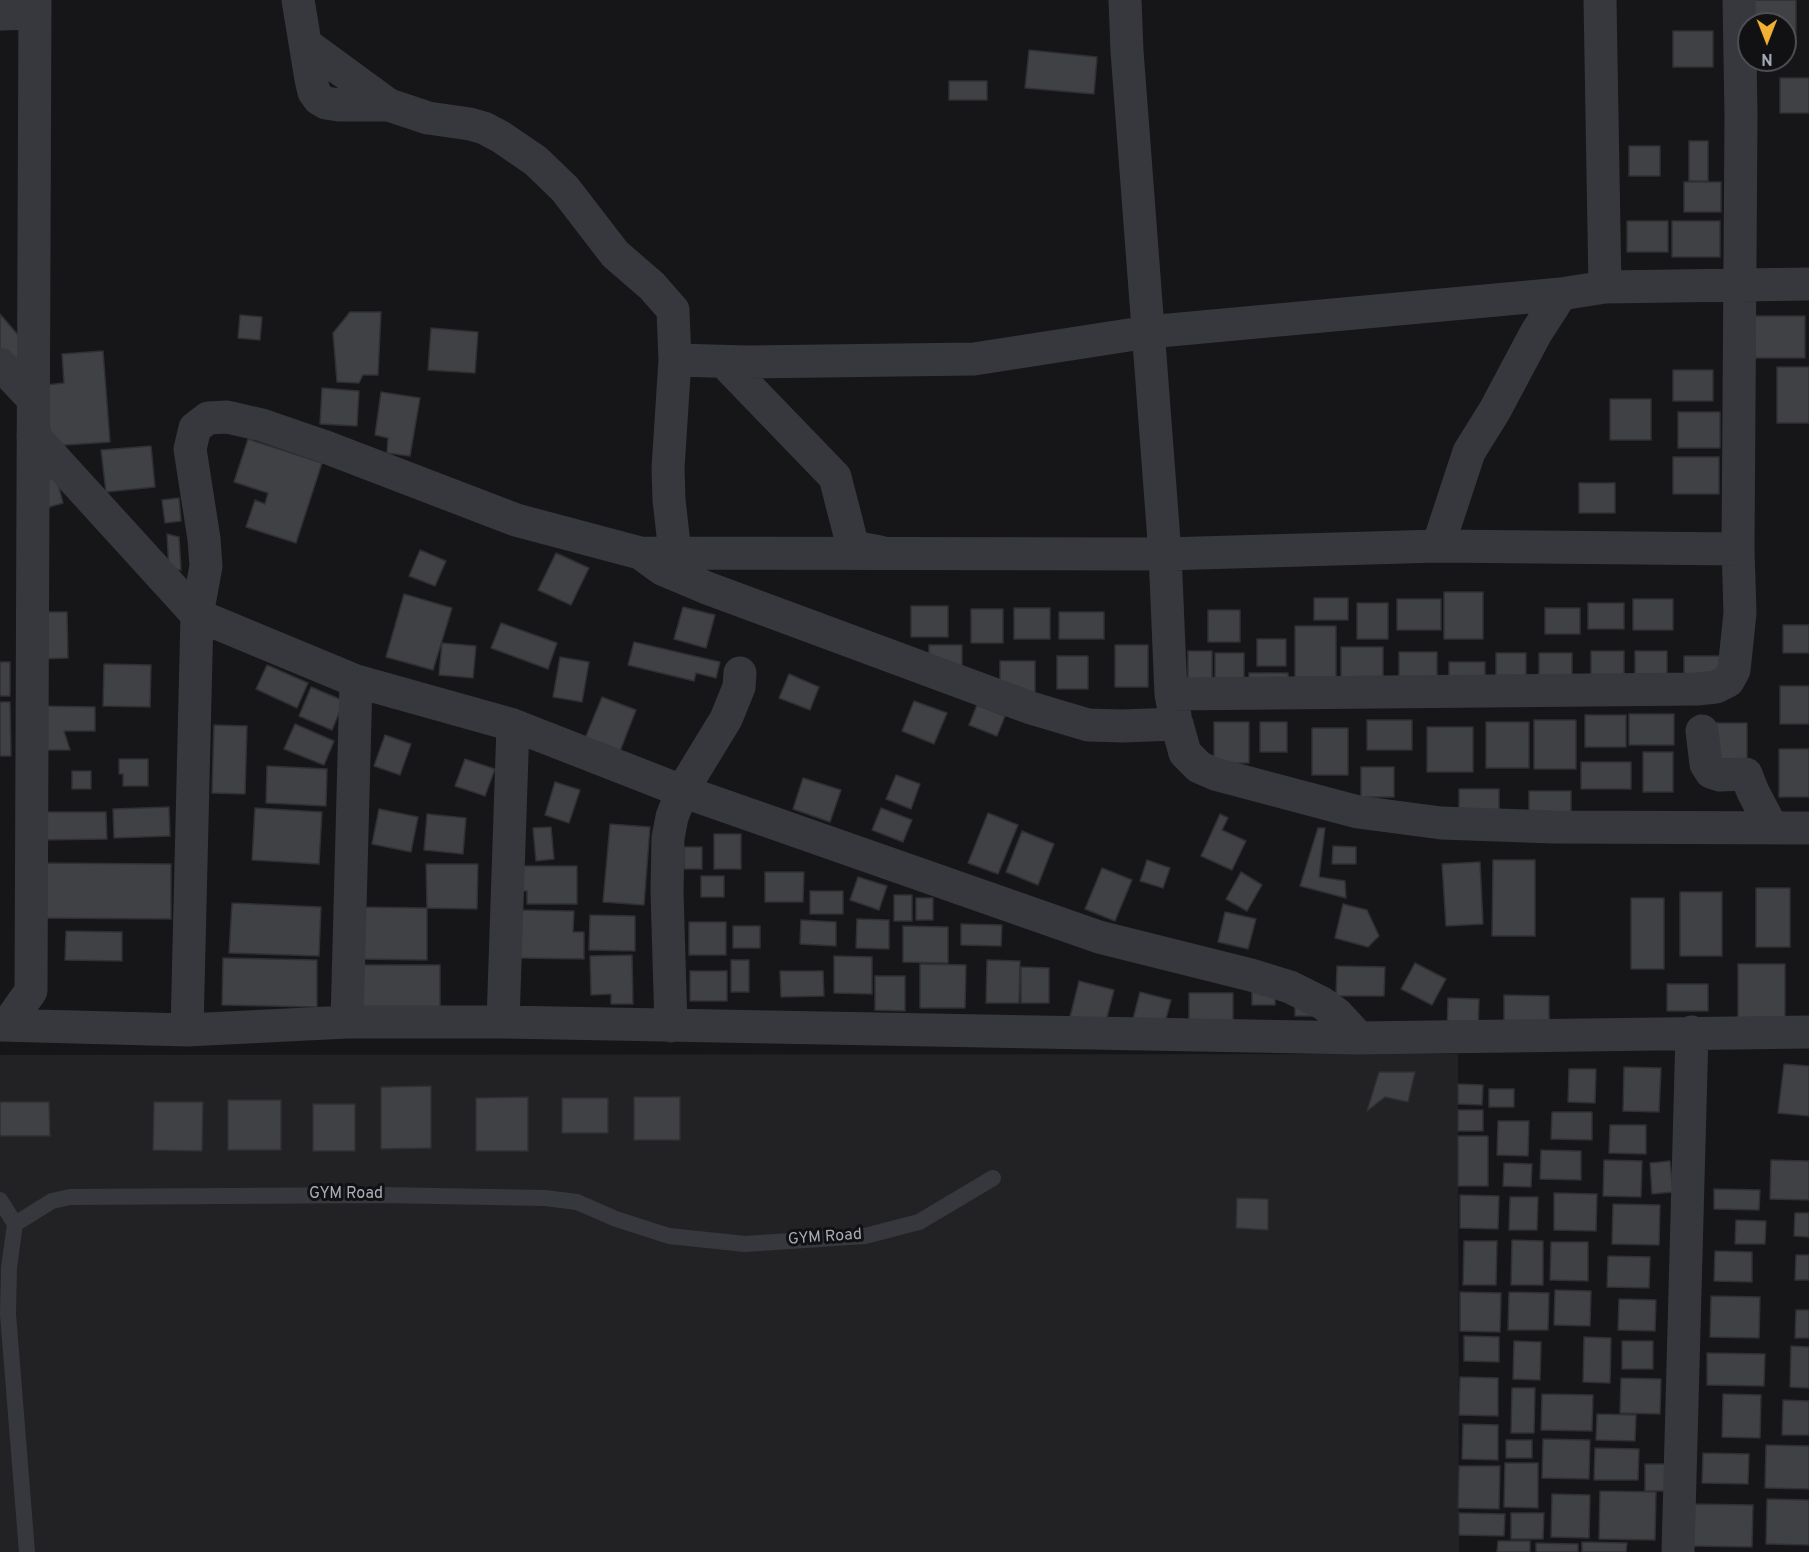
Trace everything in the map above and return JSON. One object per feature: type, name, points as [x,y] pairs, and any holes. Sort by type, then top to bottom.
[{"type":"street","points":[[298,0],[307,45],[389,105],[428,118],[453,120],[484,128],[516,146],[536,161],[565,189],[615,254],[652,286],[698,336],[736,362],[835,477],[853,547],[889,554]]},
{"type":"street","points":[[1125,0],[1127,62],[1165,554],[1174,709],[1185,753],[1199,767],[1215,774],[1358,812],[1441,823],[1554,827],[1809,828]]},
{"type":"street","points":[[1600,0],[1605,286]]},
{"type":"street","points":[[640,553],[662,569],[707,588],[1031,708],[1089,725],[1122,726],[1174,709],[1438,693],[1716,687],[1728,681],[1734,670],[1740,613],[1738,549],[1741,115],[1739,0]]},
{"type":"street","points":[[0,14],[35,6],[31,991],[56,1027]]},
{"type":"street","points":[[675,360],[736,362],[974,359],[1148,332],[1561,294],[1605,286],[1809,284]]},
{"type":"street","points":[[1438,546],[1469,452],[1500,401],[1536,333],[1561,294]]},
{"type":"street","points":[[672,309],[675,360],[668,468],[675,553]]},
{"type":"street","points":[[0,364],[34,400]]},
{"type":"street","points":[[187,1030],[197,615],[206,566],[190,449],[195,428],[208,418],[217,416],[262,425],[516,520],[640,553],[1165,554],[1438,546],[1738,549]]},
{"type":"street","points":[[33,435],[197,615],[356,681],[513,726],[682,791],[1099,937],[1290,987],[1322,1002],[1337,1014],[1359,1038]]},
{"type":"street","points":[[671,1026],[667,892],[668,838],[672,817],[682,791],[726,719],[739,687],[740,673]]},
{"type":"street","points":[[346,1022],[356,681]]},
{"type":"street","points":[[503,1022],[513,726]]},
{"type":"street","points":[[1702,731],[1706,764],[1711,772],[1720,775],[1746,774],[1772,828]]},
{"type":"street","points":[[4,1025],[31,991]]},
{"type":"street","points":[[4,1025],[187,1030],[346,1022],[503,1022],[1359,1038],[1809,1032]]},
{"type":"street","points":[[1678,1552],[1692,1032]]},
{"type":"lane","name":"GYM Road","points":[[15,1224],[52,1201],[70,1197],[382,1195],[545,1198],[577,1203],[616,1219],[669,1236],[745,1244],[865,1236],[919,1222],[993,1178]]},
{"type":"lane","points":[[0,1200],[15,1224],[9,1268],[8,1314],[27,1552]]},
{"type":"shaded area","points":[[1458,1054],[1459,1552],[0,1552],[0,1055]]},
{"type":"building","points":[[1752,0],[1796,0],[1796,12],[1752,12]]},
{"type":"building","points":[[1673,31],[1713,31],[1713,67],[1673,67]]},
{"type":"building","points":[[1029,50],[1097,57],[1094,94],[1025,88]]},
{"type":"building","points":[[1780,78],[1809,78],[1809,113],[1780,113]]},
{"type":"building","points":[[949,81],[987,81],[987,100],[949,100]]},
{"type":"building","points":[[1689,141],[1708,141],[1708,181],[1689,181]]},
{"type":"building","points":[[1629,146],[1660,146],[1660,176],[1629,176]]},
{"type":"building","points":[[1684,182],[1721,182],[1721,212],[1684,212]]},
{"type":"building","points":[[1627,221],[1668,221],[1668,252],[1627,252]]},
{"type":"building","points":[[1672,221],[1720,221],[1720,257],[1672,257]]},
{"type":"building","points":[[350,312],[381,312],[378,375],[363,375],[359,383],[337,382],[333,333]]},
{"type":"building","points":[[0,314],[31,350],[12,367],[0,353]]},
{"type":"building","points":[[240,315],[262,317],[260,340],[238,338]]},
{"type":"building","points":[[1755,316],[1805,316],[1805,358],[1755,358]]},
{"type":"building","points":[[431,328],[478,332],[475,373],[428,370]]},
{"type":"building","points":[[103,351],[110,442],[51,446],[46,385],[64,383],[62,354]]},
{"type":"building","points":[[1777,367],[1809,367],[1809,423],[1777,423]]},
{"type":"building","points":[[1673,370],[1713,370],[1713,401],[1673,401]]},
{"type":"building","points":[[322,388],[359,391],[357,426],[320,424]]},
{"type":"building","points":[[381,392],[420,398],[410,456],[387,453],[388,438],[375,435]]},
{"type":"building","points":[[1610,399],[1651,399],[1651,440],[1610,440]]},
{"type":"building","points":[[1678,412],[1720,412],[1720,448],[1678,448]]},
{"type":"building","points":[[248,439],[322,463],[296,543],[246,527],[255,500],[265,504],[268,493],[234,482]]},
{"type":"building","points":[[151,446],[155,487],[106,492],[101,450]]},
{"type":"building","points":[[1673,457],[1719,457],[1719,494],[1673,494]]},
{"type":"building","points":[[56,476],[63,503],[46,508],[38,481]]},
{"type":"building","points":[[1579,483],[1615,483],[1615,513],[1579,513]]},
{"type":"building","points":[[179,498],[181,521],[165,523],[162,500]]},
{"type":"building","points":[[167,534],[179,537],[181,570],[169,570]]},
{"type":"building","points":[[420,550],[446,561],[435,586],[409,576]]},
{"type":"building","points":[[556,553],[589,568],[571,605],[538,590]]},
{"type":"building","points":[[1444,592],[1483,592],[1483,639],[1444,639]]},
{"type":"building","points":[[404,594],[452,608],[433,670],[386,657]]},
{"type":"building","points":[[1314,598],[1348,598],[1348,620],[1314,620]]},
{"type":"building","points":[[1397,599],[1441,599],[1441,630],[1397,630]]},
{"type":"building","points":[[1633,599],[1673,599],[1673,630],[1633,630]]},
{"type":"building","points":[[1357,603],[1388,603],[1388,639],[1357,639]]},
{"type":"building","points":[[1588,603],[1624,603],[1624,629],[1588,629]]},
{"type":"building","points":[[911,606],[948,606],[948,637],[911,637]]},
{"type":"building","points":[[683,607],[715,615],[706,648],[674,639]]},
{"type":"building","points":[[1014,608],[1050,608],[1050,639],[1014,639]]},
{"type":"building","points":[[1545,608],[1580,608],[1580,634],[1545,634]]},
{"type":"building","points":[[971,609],[1003,609],[1003,643],[971,643]]},
{"type":"building","points":[[1208,610],[1240,610],[1240,642],[1208,642]]},
{"type":"building","points":[[36,612],[67,612],[68,658],[37,659]]},
{"type":"building","points":[[1059,612],[1104,612],[1104,639],[1059,639]]},
{"type":"building","points":[[501,623],[557,643],[548,669],[491,648]]},
{"type":"building","points":[[1783,625],[1809,625],[1809,653],[1783,653]]},
{"type":"building","points":[[1295,626],[1336,626],[1336,685],[1295,685]]},
{"type":"building","points":[[1257,639],[1286,639],[1286,666],[1257,666]]},
{"type":"building","points":[[634,642],[720,662],[716,678],[696,673],[694,681],[628,665]]},
{"type":"building","points":[[442,643],[476,646],[473,678],[439,675]]},
{"type":"building","points":[[929,645],[962,645],[962,666],[929,666]]},
{"type":"building","points":[[1115,645],[1148,645],[1148,687],[1115,687]]},
{"type":"building","points":[[1341,647],[1383,647],[1383,680],[1341,680]]},
{"type":"building","points":[[1188,651],[1212,651],[1212,688],[1188,688]]},
{"type":"building","points":[[1591,651],[1624,651],[1624,683],[1591,683]]},
{"type":"building","points":[[1635,651],[1667,651],[1667,687],[1635,687]]},
{"type":"building","points":[[1399,652],[1437,652],[1437,689],[1399,689]]},
{"type":"building","points":[[1215,653],[1244,653],[1244,692],[1215,692]]},
{"type":"building","points":[[1496,653],[1526,653],[1526,684],[1496,684]]},
{"type":"building","points":[[1539,653],[1572,653],[1572,685],[1539,685]]},
{"type":"building","points":[[1057,656],[1088,656],[1088,689],[1057,689]]},
{"type":"building","points":[[1684,656],[1721,656],[1721,681],[1684,681]]},
{"type":"building","points":[[560,657],[589,662],[582,702],[553,697]]},
{"type":"building","points":[[1000,661],[1035,661],[1035,694],[1000,694]]},
{"type":"building","points":[[0,662],[10,662],[10,696],[0,696]]},
{"type":"building","points":[[1449,662],[1485,662],[1485,689],[1449,689]]},
{"type":"building","points":[[104,664],[151,665],[150,707],[103,706]]},
{"type":"building","points":[[267,665],[308,683],[297,708],[256,689]]},
{"type":"building","points":[[1249,673],[1288,673],[1288,692],[1249,692]]},
{"type":"building","points":[[789,674],[819,687],[810,710],[779,698]]},
{"type":"building","points":[[1780,686],[1809,686],[1809,724],[1780,724]]},
{"type":"building","points":[[311,687],[344,701],[332,730],[299,716]]},
{"type":"building","points":[[602,697],[636,710],[617,759],[582,746]]},
{"type":"building","points":[[914,701],[947,713],[934,744],[902,731]]},
{"type":"building","points":[[0,702],[10,702],[11,756],[0,756]]},
{"type":"building","points":[[977,705],[1005,716],[997,736],[969,725]]},
{"type":"building","points":[[38,706],[95,707],[95,731],[64,731],[70,750],[38,750]]},
{"type":"building","points":[[1629,714],[1674,714],[1674,745],[1629,745]]},
{"type":"building","points":[[1585,715],[1626,715],[1626,747],[1585,747]]},
{"type":"building","points":[[1367,720],[1412,720],[1412,750],[1367,750]]},
{"type":"building","points":[[1534,720],[1576,720],[1576,769],[1534,769]]},
{"type":"building","points":[[1214,722],[1249,722],[1249,763],[1214,763]]},
{"type":"building","points":[[1260,722],[1287,722],[1287,752],[1260,752]]},
{"type":"building","points":[[1486,722],[1529,722],[1529,768],[1486,768]]},
{"type":"building","points":[[1708,723],[1747,723],[1747,759],[1708,759]]},
{"type":"building","points":[[295,724],[334,741],[324,765],[284,749]]},
{"type":"building","points":[[214,725],[247,726],[245,794],[212,793]]},
{"type":"building","points":[[1427,727],[1473,727],[1473,772],[1427,772]]},
{"type":"building","points":[[1312,728],[1348,728],[1348,775],[1312,775]]},
{"type":"building","points":[[385,735],[411,744],[400,775],[374,766]]},
{"type":"building","points":[[1779,749],[1809,749],[1809,797],[1779,797]]},
{"type":"building","points":[[1643,752],[1673,752],[1673,792],[1643,792]]},
{"type":"building","points":[[119,759],[148,759],[148,786],[123,786],[123,774],[119,774]]},
{"type":"building","points":[[465,759],[495,769],[485,796],[455,786]]},
{"type":"building","points":[[1581,762],[1631,762],[1631,789],[1581,789]]},
{"type":"building","points":[[267,766],[327,769],[326,806],[266,803]]},
{"type":"building","points":[[1361,767],[1394,767],[1394,797],[1361,797]]},
{"type":"building","points":[[72,771],[91,771],[91,789],[72,789]]},
{"type":"building","points":[[896,775],[920,784],[911,809],[886,799]]},
{"type":"building","points":[[803,778],[841,790],[830,822],[793,809]]},
{"type":"building","points":[[555,782],[580,790],[569,823],[545,815]]},
{"type":"building","points":[[1459,789],[1499,789],[1499,818],[1459,818]]},
{"type":"building","points":[[1529,791],[1571,791],[1571,822],[1529,822]]},
{"type":"building","points":[[169,807],[170,836],[114,838],[113,809]]},
{"type":"building","points":[[255,808],[322,812],[319,864],[252,860]]},
{"type":"building","points":[[881,808],[912,820],[903,842],[872,830]]},
{"type":"building","points":[[379,809],[418,817],[411,852],[372,844]]},
{"type":"building","points":[[44,812],[106,812],[107,839],[44,840]]},
{"type":"building","points":[[988,813],[1018,825],[998,874],[968,863]]},
{"type":"building","points":[[427,814],[466,818],[463,854],[424,850]]},
{"type":"building","points":[[1220,814],[1228,818],[1222,830],[1246,841],[1232,870],[1201,856]]},
{"type":"building","points":[[610,824],[650,827],[644,905],[603,902]]},
{"type":"building","points":[[551,827],[554,859],[536,861],[533,828]]},
{"type":"building","points":[[1318,828],[1325,828],[1319,877],[1345,881],[1346,898],[1300,886]]},
{"type":"building","points":[[1022,831],[1054,844],[1038,885],[1006,872]]},
{"type":"building","points":[[714,834],[741,834],[741,869],[714,869]]},
{"type":"building","points":[[1333,846],[1356,847],[1356,864],[1332,864]]},
{"type":"building","points":[[684,847],[702,847],[702,869],[684,869]]},
{"type":"building","points":[[1147,860],[1170,868],[1163,888],[1140,881]]},
{"type":"building","points":[[1493,860],[1535,860],[1535,936],[1492,936]]},
{"type":"building","points":[[1480,862],[1483,924],[1446,926],[1442,864]]},
{"type":"building","points":[[38,863],[171,864],[171,919],[38,918]]},
{"type":"building","points":[[426,864],[478,864],[477,909],[427,908]]},
{"type":"building","points":[[519,866],[577,866],[577,904],[527,904],[527,891],[519,891]]},
{"type":"building","points":[[1102,868],[1132,880],[1115,921],[1085,909]]},
{"type":"building","points":[[765,872],[804,872],[803,902],[765,902]]},
{"type":"building","points":[[1241,872],[1262,885],[1247,911],[1226,899]]},
{"type":"building","points":[[701,876],[724,876],[724,897],[701,897]]},
{"type":"building","points":[[858,877],[887,886],[879,910],[850,900]]},
{"type":"building","points":[[1756,888],[1790,888],[1790,947],[1756,947]]},
{"type":"building","points":[[810,891],[843,891],[843,914],[810,914]]},
{"type":"building","points":[[1680,892],[1722,892],[1722,956],[1680,956]]},
{"type":"building","points":[[894,895],[912,895],[912,921],[894,921]]},
{"type":"building","points":[[916,898],[933,898],[933,920],[916,920]]},
{"type":"building","points":[[1631,898],[1664,898],[1664,969],[1631,969]]},
{"type":"building","points":[[232,903],[321,907],[319,956],[229,953]]},
{"type":"building","points":[[1343,904],[1367,910],[1379,936],[1368,947],[1335,938]]},
{"type":"building","points":[[359,907],[427,908],[427,960],[358,959]]},
{"type":"building","points":[[520,910],[574,911],[573,932],[584,932],[584,959],[520,958]]},
{"type":"building","points":[[1225,912],[1256,919],[1248,949],[1218,942]]},
{"type":"building","points":[[590,915],[635,916],[635,951],[589,950]]},
{"type":"building","points":[[857,919],[889,920],[889,949],[856,948]]},
{"type":"building","points":[[801,920],[836,922],[836,946],[800,944]]},
{"type":"building","points":[[689,922],[726,922],[726,955],[689,955]]},
{"type":"building","points":[[961,924],[1002,925],[1001,946],[961,945]]},
{"type":"building","points":[[733,926],[760,926],[760,948],[733,948]]},
{"type":"building","points":[[903,926],[948,927],[948,963],[903,962]]},
{"type":"building","points":[[66,931],[122,932],[122,961],[65,960]]},
{"type":"building","points":[[632,955],[633,1004],[611,1004],[611,994],[591,995],[590,956]]},
{"type":"building","points":[[834,956],[872,957],[872,994],[834,993]]},
{"type":"building","points":[[223,958],[317,960],[317,1007],[222,1005]]},
{"type":"building","points":[[731,960],[749,960],[749,992],[731,992]]},
{"type":"building","points":[[987,960],[1020,961],[1019,1003],[986,1003]]},
{"type":"building","points":[[1415,963],[1446,979],[1432,1005],[1401,989]]},
{"type":"building","points":[[920,964],[966,965],[965,1008],[920,1008]]},
{"type":"building","points":[[1738,964],[1785,964],[1785,1019],[1738,1019]]},
{"type":"building","points":[[363,965],[440,965],[440,1011],[363,1012]]},
{"type":"building","points":[[1337,966],[1385,967],[1384,996],[1336,996]]},
{"type":"building","points":[[1021,967],[1049,968],[1049,1003],[1021,1003]]},
{"type":"building","points":[[690,971],[727,971],[727,1001],[690,1001]]},
{"type":"building","points":[[780,971],[823,971],[824,996],[781,997]]},
{"type":"building","points":[[875,976],[905,976],[905,1011],[875,1010]]},
{"type":"building","points":[[1079,981],[1114,990],[1105,1025],[1070,1017]]},
{"type":"building","points":[[1667,984],[1708,984],[1708,1011],[1667,1011]]},
{"type":"building","points":[[1252,987],[1275,987],[1275,1005],[1252,1005]]},
{"type":"building","points":[[1140,992],[1171,1000],[1164,1026],[1133,1019]]},
{"type":"building","points":[[1189,993],[1233,993],[1233,1021],[1189,1020]]},
{"type":"building","points":[[1504,995],[1549,996],[1549,1034],[1504,1033]]},
{"type":"building","points":[[1448,998],[1479,999],[1478,1033],[1447,1033]]},
{"type":"building","points":[[1295,1003],[1313,1016],[1295,1016]]},
{"type":"building","points":[[1784,1064],[1809,1066],[1809,1116],[1778,1113]]},
{"type":"building","points":[[1624,1067],[1661,1068],[1659,1112],[1623,1111]]},
{"type":"building","points":[[1569,1069],[1596,1069],[1595,1103],[1568,1102]]},
{"type":"building","points":[[1379,1072],[1415,1072],[1408,1102],[1385,1097],[1367,1111]]},
{"type":"building","points":[[1458,1084],[1483,1085],[1482,1105],[1458,1104]]},
{"type":"building","points":[[431,1086],[431,1148],[381,1149],[381,1087]]},
{"type":"building","points":[[1489,1089],[1514,1089],[1514,1107],[1489,1107]]},
{"type":"building","points":[[528,1097],[528,1151],[476,1151],[476,1098]]},
{"type":"building","points":[[634,1097],[680,1097],[680,1140],[634,1140]]},
{"type":"building","points":[[562,1098],[608,1098],[608,1133],[562,1133]]},
{"type":"building","points":[[228,1100],[281,1100],[281,1150],[228,1150]]},
{"type":"building","points":[[0,1102],[49,1102],[50,1136],[0,1136]]},
{"type":"building","points":[[154,1102],[203,1102],[202,1151],[153,1150]]},
{"type":"building","points":[[313,1104],[355,1104],[355,1151],[313,1151]]},
{"type":"building","points":[[1458,1110],[1483,1110],[1483,1131],[1458,1131]]},
{"type":"building","points":[[1552,1112],[1592,1112],[1592,1140],[1551,1139]]},
{"type":"building","points":[[1498,1121],[1529,1121],[1528,1156],[1497,1155]]},
{"type":"building","points":[[1610,1125],[1646,1125],[1646,1154],[1609,1153]]},
{"type":"building","points":[[1458,1136],[1488,1136],[1488,1186],[1458,1186]]},
{"type":"building","points":[[1541,1150],[1581,1151],[1581,1180],[1540,1179]]},
{"type":"building","points":[[1604,1160],[1642,1161],[1641,1197],[1603,1196]]},
{"type":"building","points":[[1771,1160],[1809,1161],[1809,1200],[1770,1199]]},
{"type":"building","points":[[1670,1161],[1673,1192],[1652,1194],[1650,1163]]},
{"type":"building","points":[[1504,1163],[1532,1164],[1531,1187],[1503,1186]]},
{"type":"building","points":[[1714,1189],[1760,1190],[1759,1210],[1714,1209]]},
{"type":"building","points":[[1554,1193],[1597,1194],[1596,1231],[1554,1230]]},
{"type":"building","points":[[1460,1195],[1499,1196],[1498,1229],[1460,1228]]},
{"type":"building","points":[[1510,1197],[1538,1197],[1537,1230],[1509,1230]]},
{"type":"building","points":[[1237,1198],[1268,1199],[1268,1230],[1236,1228]]},
{"type":"building","points":[[1613,1204],[1660,1205],[1659,1245],[1612,1244]]},
{"type":"building","points":[[1795,1213],[1809,1213],[1809,1237],[1794,1236]]},
{"type":"building","points":[[1736,1220],[1766,1221],[1765,1244],[1735,1244]]},
{"type":"building","points":[[1512,1240],[1543,1241],[1543,1285],[1511,1285]]},
{"type":"building","points":[[1464,1241],[1497,1241],[1496,1285],[1463,1285]]},
{"type":"building","points":[[1551,1242],[1588,1242],[1588,1281],[1550,1280]]},
{"type":"building","points":[[1715,1251],[1752,1252],[1752,1282],[1714,1281]]},
{"type":"building","points":[[1796,1255],[1809,1255],[1809,1280],[1795,1280]]},
{"type":"building","points":[[1608,1256],[1650,1257],[1649,1288],[1607,1287]]},
{"type":"building","points":[[1555,1290],[1591,1291],[1590,1326],[1554,1325]]},
{"type":"building","points":[[1460,1292],[1501,1293],[1500,1332],[1460,1331]]},
{"type":"building","points":[[1509,1292],[1549,1293],[1548,1330],[1508,1330]]},
{"type":"building","points":[[1711,1296],[1760,1297],[1759,1338],[1710,1337]]},
{"type":"building","points":[[1619,1299],[1656,1300],[1655,1331],[1618,1330]]},
{"type":"building","points":[[1796,1310],[1809,1310],[1809,1338],[1795,1338]]},
{"type":"building","points":[[1464,1336],[1499,1337],[1499,1362],[1464,1361]]},
{"type":"building","points":[[1584,1337],[1611,1338],[1610,1383],[1583,1382]]},
{"type":"building","points":[[1514,1341],[1541,1342],[1540,1380],[1513,1379]]},
{"type":"building","points":[[1622,1341],[1653,1341],[1653,1369],[1622,1369]]},
{"type":"building","points":[[1791,1346],[1809,1347],[1809,1388],[1790,1387]]},
{"type":"building","points":[[1707,1353],[1765,1354],[1764,1386],[1707,1385]]},
{"type":"building","points":[[1460,1377],[1498,1378],[1498,1416],[1459,1415]]},
{"type":"building","points":[[1621,1378],[1661,1379],[1660,1414],[1620,1413]]},
{"type":"building","points":[[1512,1388],[1535,1388],[1534,1433],[1511,1433]]},
{"type":"building","points":[[1542,1394],[1593,1395],[1592,1431],[1541,1430]]},
{"type":"building","points":[[1723,1394],[1761,1395],[1760,1438],[1722,1437]]},
{"type":"building","points":[[1783,1400],[1809,1401],[1809,1435],[1782,1435]]},
{"type":"building","points":[[1597,1414],[1636,1415],[1635,1441],[1596,1440]]},
{"type":"building","points":[[1463,1424],[1498,1425],[1498,1460],[1462,1459]]},
{"type":"building","points":[[1543,1439],[1590,1440],[1589,1479],[1542,1478]]},
{"type":"building","points":[[1506,1440],[1532,1440],[1532,1458],[1506,1458]]},
{"type":"building","points":[[1766,1445],[1809,1446],[1809,1489],[1765,1488]]},
{"type":"building","points":[[1595,1448],[1639,1449],[1638,1480],[1594,1480]]},
{"type":"building","points":[[1703,1453],[1749,1454],[1748,1484],[1702,1483]]},
{"type":"building","points":[[1505,1463],[1538,1463],[1538,1508],[1504,1507]]},
{"type":"building","points":[[1645,1464],[1667,1464],[1667,1491],[1645,1491]]},
{"type":"building","points":[[1459,1466],[1500,1466],[1499,1509],[1458,1508]]},
{"type":"building","points":[[1600,1491],[1656,1492],[1655,1540],[1599,1539]]},
{"type":"building","points":[[1552,1494],[1590,1495],[1589,1538],[1551,1537]]},
{"type":"building","points":[[1767,1499],[1809,1500],[1809,1545],[1766,1544]]},
{"type":"building","points":[[1694,1504],[1753,1505],[1752,1547],[1693,1546]]},
{"type":"building","points":[[1459,1513],[1505,1514],[1504,1536],[1459,1535]]},
{"type":"building","points":[[1511,1513],[1544,1513],[1543,1539],[1511,1539]]},
{"type":"building","points":[[1498,1541],[1530,1541],[1530,1552],[1497,1552]]},
{"type":"building","points":[[1582,1542],[1627,1543],[1626,1552],[1582,1552]]},
{"type":"building","points":[[1536,1543],[1578,1544],[1578,1552],[1536,1552]]}]
